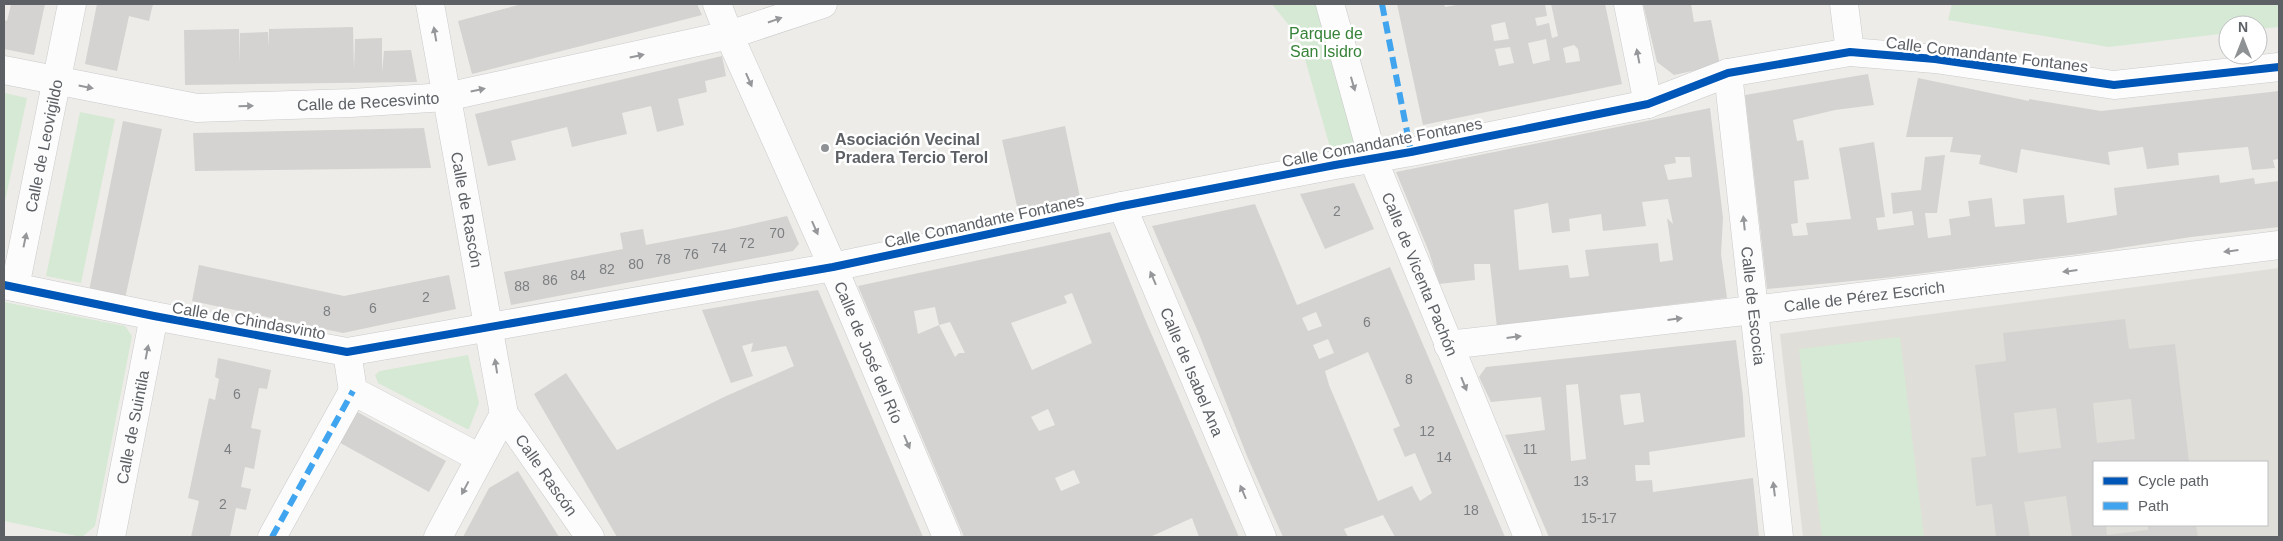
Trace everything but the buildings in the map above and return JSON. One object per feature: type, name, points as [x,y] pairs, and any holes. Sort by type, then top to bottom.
[{"type":"street","name":"Calle de Leovigildo","points":[[9,286],[57,82],[72,4]]},
{"type":"street","name":"Calle de Rascón","points":[[430,4],[504,414]]},
{"type":"street","name":"Calle de José del Río","points":[[717,4],[729,35],[833,267],[947,537]]},
{"type":"street","name":"Calle de Recesvinto","points":[[4,70],[57,82],[197,108],[351,103],[446,97],[729,35],[823,4]]},
{"type":"street","name":"Calle de Vicenta Pachón","points":[[1330,4],[1373,159],[1528,537]]},
{"type":"street","points":[[1628,4],[1648,104]]},
{"type":"street","points":[[1844,4],[1850,52]]},
{"type":"street","name":"Calle Comandante Fontanes","points":[[490,328],[833,267],[1122,206],[1373,159],[1648,104],[1728,73],[1850,52],[1935,59],[2114,85],[2279,67]]},
{"type":"street","name":"Calle de Escocia","points":[[1728,73],[1779,537]]},
{"type":"street","name":"Calle de Isabel Ana","points":[[1122,206],[1262,537]]},
{"type":"street","name":"Calle de Pérez Escrich","points":[[1448,345],[1753,310],[2279,245]]},
{"type":"street","name":"Calle de Chindasvinto","points":[[9,286],[154,316],[347,352],[490,328]]},
{"type":"street","name":"Calle de Suintila","points":[[111,537],[154,316]]},
{"type":"street","name":"Calle de Chindasvinto","points":[[347,352],[353,392]]},
{"type":"street","points":[[272,537],[353,392],[480,458]]},
{"type":"street","points":[[438,537],[504,414]]},
{"type":"street","name":"Calle Rascón","points":[[504,414],[590,537]]},
{"type":"shaded area","points":[[2279,268],[2279,537],[1803,537],[1780,334]]},
{"type":"green space","name":"Parque de San Isidro","points":[[1272,4],[1342,4],[1384,157],[1335,165],[1299,38]]},
{"type":"green space","points":[[1952,4],[2279,4],[2279,27],[2268,28],[2268,15],[2218,15],[2218,34],[2109,47],[1948,20]]},
{"type":"green space","points":[[4,93],[27,98],[4,206]]},
{"type":"green space","points":[[80,112],[115,119],[81,283],[46,276]]},
{"type":"green space","points":[[4,302],[125,326],[132,336],[95,526],[82,537],[4,521]]},
{"type":"green space","points":[[1900,337],[1924,537],[1822,537],[1799,349]]},
{"type":"green space","points":[[468,355],[479,403],[469,429],[378,383],[375,375],[380,371]]},
{"type":"marked path","points":[[1382,4],[1411,152]]},
{"type":"marked path","points":[[272,537],[353,391]]},
{"type":"cycle path","points":[[4,285],[154,316],[347,352],[833,267],[1122,206],[1411,152],[1648,104],[1728,73],[1850,52],[1935,59],[2114,85],[2279,67]]},
{"type":"place","name":"Asociación Vecinal Pradera Tercio Terol","points":[[825,148]]}]
